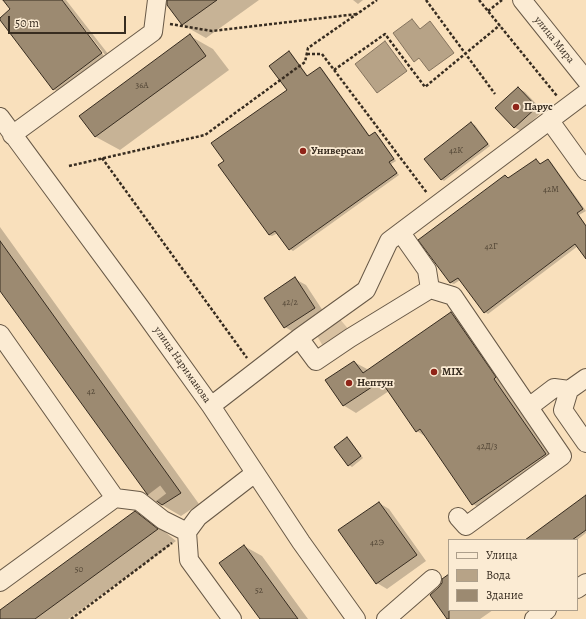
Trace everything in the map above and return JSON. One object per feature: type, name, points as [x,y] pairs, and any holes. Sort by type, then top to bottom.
[{"type":"street","points":[[12,134],[153,32],[157,0]]},
{"type":"street","name":"улица Мира","points":[[522,0],[586,80]]},
{"type":"street","points":[[211,406],[299,338],[366,290],[389,241],[586,93]]},
{"type":"street","name":"улица Нариманова","points":[[0,117],[211,406],[301,542],[356,619]]},
{"type":"street","points":[[550,121],[586,171]]},
{"type":"street","points":[[401,233],[427,270],[430,289]]},
{"type":"street","points":[[299,338],[316,361],[350,338],[430,289],[453,296],[562,456],[466,526],[458,516]]},
{"type":"street","points":[[0,334],[115,498]]},
{"type":"street","points":[[586,378],[569,390],[563,410],[586,443]]},
{"type":"street","points":[[529,407],[554,388],[569,390]]},
{"type":"street","points":[[232,619],[189,560],[187,532],[198,517],[255,473]]},
{"type":"street","points":[[0,582],[115,498],[139,500],[162,520],[187,532]]},
{"type":"street","points":[[386,619],[432,578]]},
{"type":"street","points":[[534,619],[546,611]]},
{"type":"path","points":[[69,166],[205,135],[305,62],[308,48],[377,0]]},
{"type":"path","points":[[426,0],[495,94]]},
{"type":"path","points":[[479,0],[566,108]]},
{"type":"path","points":[[488,11],[502,0]]},
{"type":"path","points":[[154,22],[212,31],[358,14]]},
{"type":"path","points":[[334,70],[385,34],[425,87],[500,25]]},
{"type":"path","points":[[307,54],[322,54],[436,206]]},
{"type":"path","points":[[102,158],[256,371]]},
{"type":"path","points":[[71,619],[187,532]]},
{"type":"shaded area","points":[[339,318],[349,330],[324,348],[316,334]]},
{"type":"water","points":[[412,19],[420,29],[430,21],[454,53],[429,71],[419,58],[414,62],[393,33]]},
{"type":"water","points":[[385,41],[407,71],[377,93],[355,64]]},
{"type":"building","points":[[3,0],[62,0],[102,53],[53,90],[0,20],[0,18],[10,9]]},
{"type":"building","points":[[167,0],[217,0],[182,25],[167,5]]},
{"type":"building","points":[[190,34],[206,56],[95,137],[79,116]]},
{"type":"building","name":"Универсам","points":[[289,51],[307,76],[320,67],[369,136],[375,132],[394,159],[389,162],[397,173],[289,250],[275,231],[269,235],[218,165],[224,161],[211,143],[287,90],[269,66]]},
{"type":"building","name":"Парус","points":[[518,87],[537,107],[514,128],[495,108]]},
{"type":"building","points":[[471,122],[488,144],[441,180],[424,159]]},
{"type":"building","points":[[536,159],[540,164],[548,159],[583,209],[577,213],[586,226],[586,259],[575,244],[484,313],[458,278],[450,283],[418,240],[505,175],[508,178]]},
{"type":"building","points":[[0,241],[181,493],[162,505],[147,494],[0,291]]},
{"type":"building","points":[[295,277],[315,308],[284,328],[264,298]]},
{"type":"building","points":[[451,312],[496,377],[494,379],[546,454],[472,505],[420,429],[416,432],[381,381],[343,406],[325,380],[354,361],[363,373]]},
{"type":"building","points":[[347,437],[361,456],[348,466],[334,447]]},
{"type":"building","points":[[586,495],[586,530],[573,539],[526,539]]},
{"type":"building","points":[[379,502],[417,555],[376,584],[338,530]]},
{"type":"building","points":[[135,511],[158,529],[35,619],[0,619],[0,610]]},
{"type":"building","points":[[244,545],[298,619],[260,619],[219,563]]},
{"type":"building","points":[[448,575],[449,619],[447,619],[430,595],[442,583],[442,579]]},
{"type":"tunnel","points":[[153,491],[159,499]]},
{"type":"place","name":"Парус","points":[[516,107]]},
{"type":"place","name":"Универсам","points":[[303,151]]},
{"type":"place","name":"MIX","points":[[434,372]]},
{"type":"place","name":"Нептун","points":[[349,383]]}]
